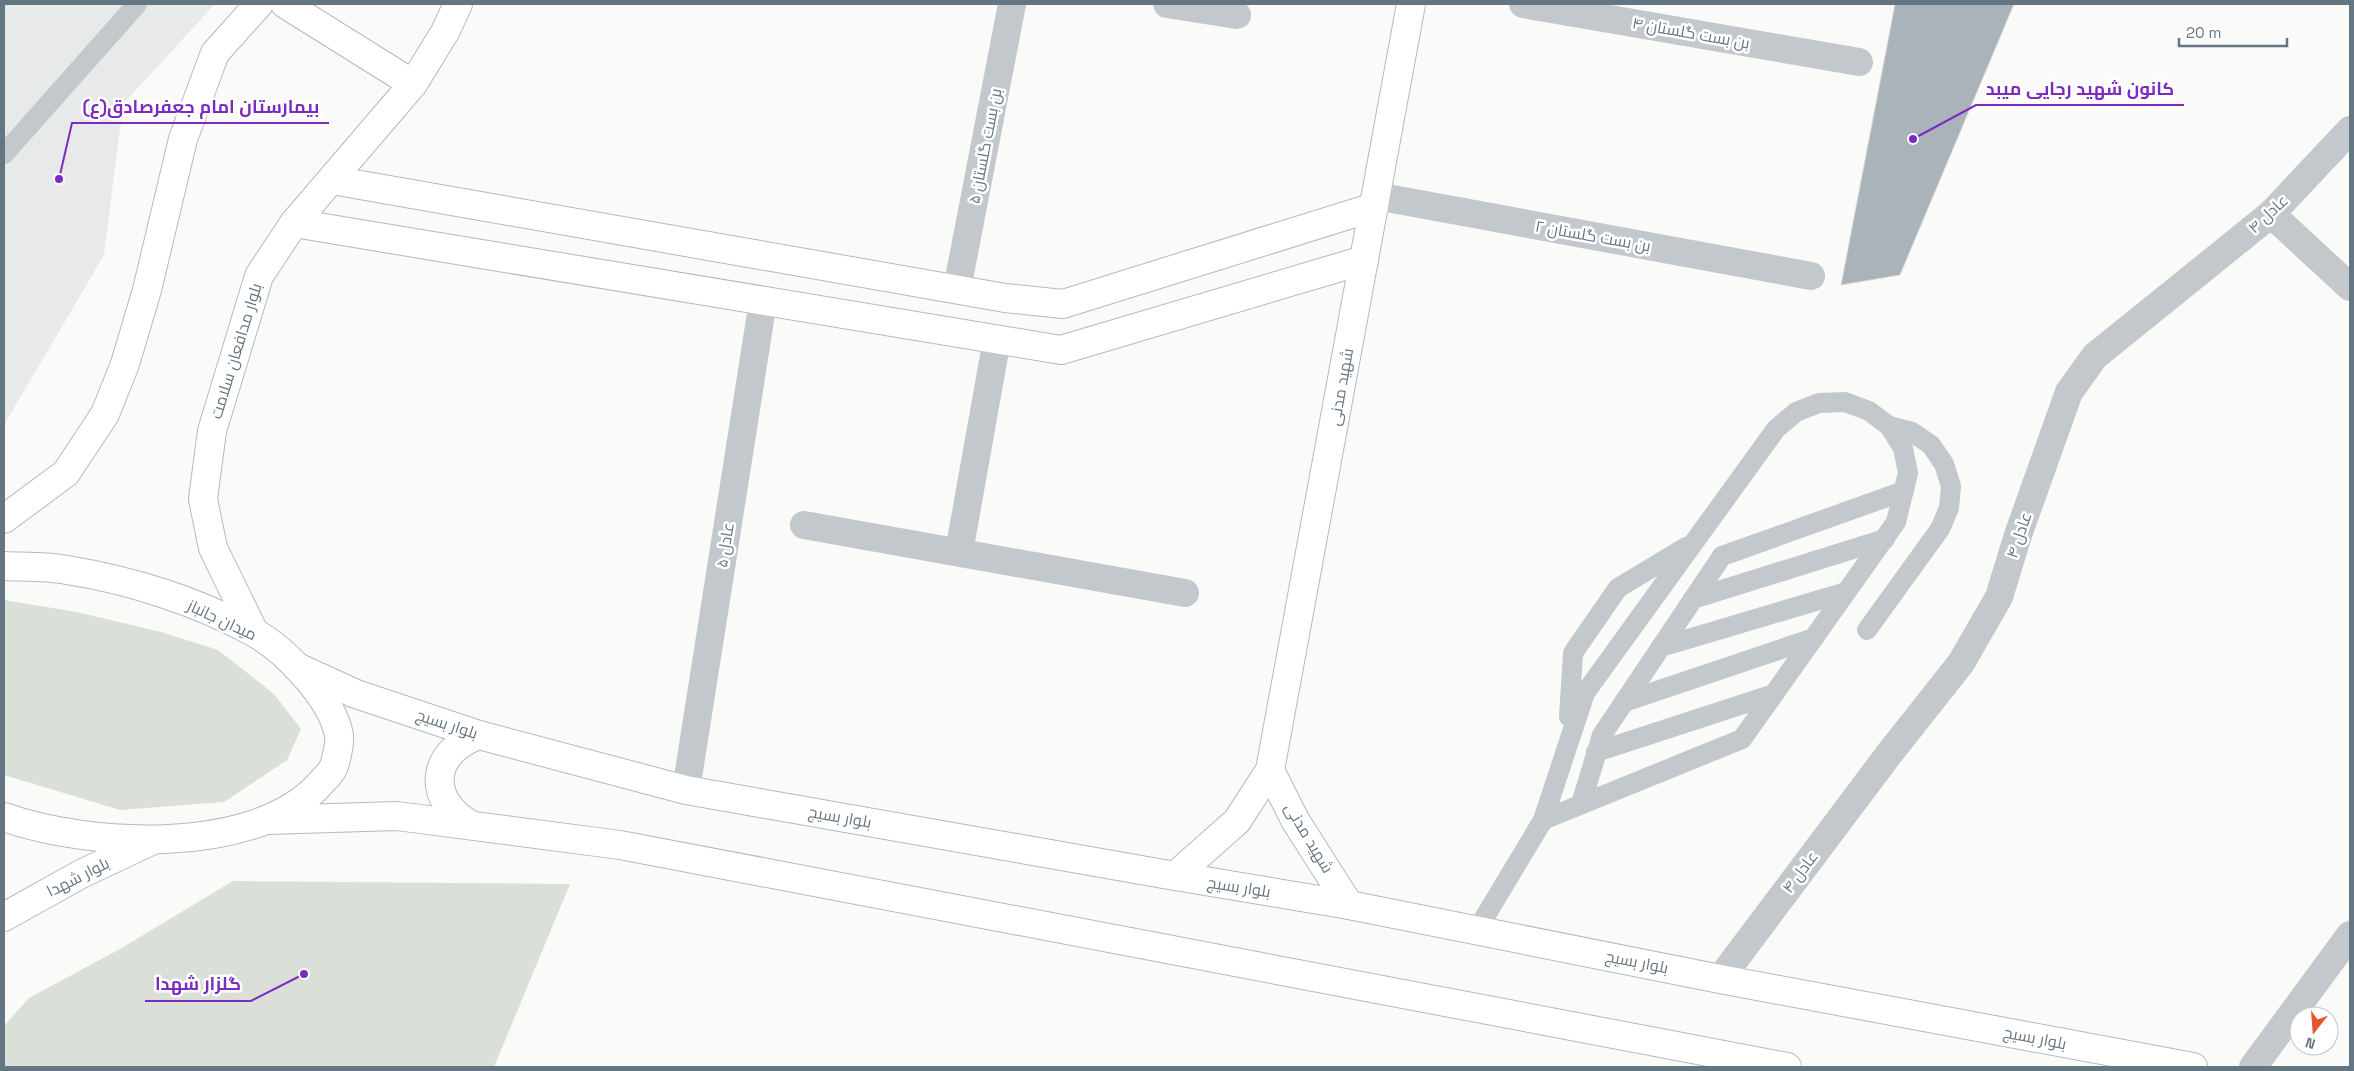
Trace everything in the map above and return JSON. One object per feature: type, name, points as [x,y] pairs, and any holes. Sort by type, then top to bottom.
[{"type":"street","points":[[4,519],[66,472],[105,414],[125,364],[147,290],[183,139],[215,53],[259,4]]},
{"type":"street","points":[[285,4],[413,84]]},
{"type":"street","name":"بلوار مدافعان سلامت","points":[[254,632],[213,548],[203,499],[212,430],[259,276],[294,223],[413,84],[445,32],[458,4]]},
{"type":"street","name":"بن بست گلستان ۵","points":[[957,289],[1012,4]]},
{"type":"street","points":[[1167,4],[1237,15]]},
{"type":"street","name":"شهید مدنی","points":[[1175,876],[1237,821],[1270,770],[1411,4]]},
{"type":"street","name":"بن بست گلستان ۴","points":[[1523,4],[1859,62]]},
{"type":"street","name":"عادل ۴","points":[[1720,979],[1889,754],[1961,663],[1999,597],[2018,535],[2069,392],[2095,356],[2271,214],[2350,130]]},
{"type":"street","points":[[332,180],[957,289],[1063,304],[1375,201]]},
{"type":"street","name":"بن بست گلستان ۲","points":[[1375,201],[1811,276]]},
{"type":"street","points":[[2271,214],[2350,287]]},
{"type":"street","points":[[294,223],[1060,350],[1364,260]]},
{"type":"street","name":"عادل ۵","points":[[686,790],[763,301]]},
{"type":"street","points":[[959,552],[997,339]]},
{"type":"street","points":[[804,524],[1185,594]]},
{"type":"street","name":"میدان جانباز","points":[[4,566],[66,570],[133,585],[197,606],[254,632],[297,666],[326,701],[339,736],[333,770],[307,797],[267,820],[215,834],[153,840],[85,836],[4,817]]},
{"type":"street","name":"بلوار بسیج","points":[[297,666],[356,694],[479,735],[686,790],[1349,905],[1720,979],[2192,1067]]},
{"type":"street","points":[[471,825],[457,818],[446,806],[440,791],[440,775],[444,761],[453,749],[464,740],[479,735]]},
{"type":"street","name":"شهید مدنی","points":[[1270,770],[1295,820],[1349,905]]},
{"type":"street","points":[[267,820],[397,816],[620,845],[1787,1067]]},
{"type":"street","name":"بلوار شهدا","points":[[4,917],[81,874],[153,840]]},
{"type":"street","points":[[2253,1067],[2350,935]]},
{"type":"lane","points":[[4,154],[137,4]]},
{"type":"lane","points":[[1477,930],[1542,820],[1585,693],[1776,429],[1796,412],[1819,403],[1846,402],[1869,410],[1890,426],[1912,432],[1931,446],[1944,464],[1951,486],[1949,508],[1940,529],[1867,630]]},
{"type":"lane","points":[[1542,820],[1742,739],[1896,522],[1908,473],[1903,448],[1890,426]]},
{"type":"lane","points":[[1581,804],[1602,735],[1722,556],[1904,491]]},
{"type":"lane","points":[[1693,599],[1885,538]]},
{"type":"lane","points":[[1568,743],[1573,653],[1618,588],[1692,544]]},
{"type":"lane","points":[[1661,647],[1846,592]]},
{"type":"lane","points":[[1624,702],[1814,638]]},
{"type":"lane","points":[[1596,752],[1774,694]]},
{"type":"shaded area","points":[[4,4],[215,4],[123,104],[104,255],[4,425]]},
{"type":"shaded area","points":[[4,600],[77,612],[161,632],[218,650],[274,694],[301,729],[287,760],[224,802],[120,810],[4,775]]},
{"type":"shaded area","points":[[233,881],[570,884],[494,1067],[4,1067],[4,1026],[29,998],[120,949]]},
{"type":"building","points":[[1895,4],[2014,4],[1900,275],[1841,285]]},
{"type":"place","name":"کانون شهید رجایی میبد","points":[[1913,139]]},
{"type":"place","name":"بیمارستان امام جعفرصادق(ع)","points":[[59,179]]},
{"type":"place","name":"گلزار شهدا","points":[[304,974]]}]
